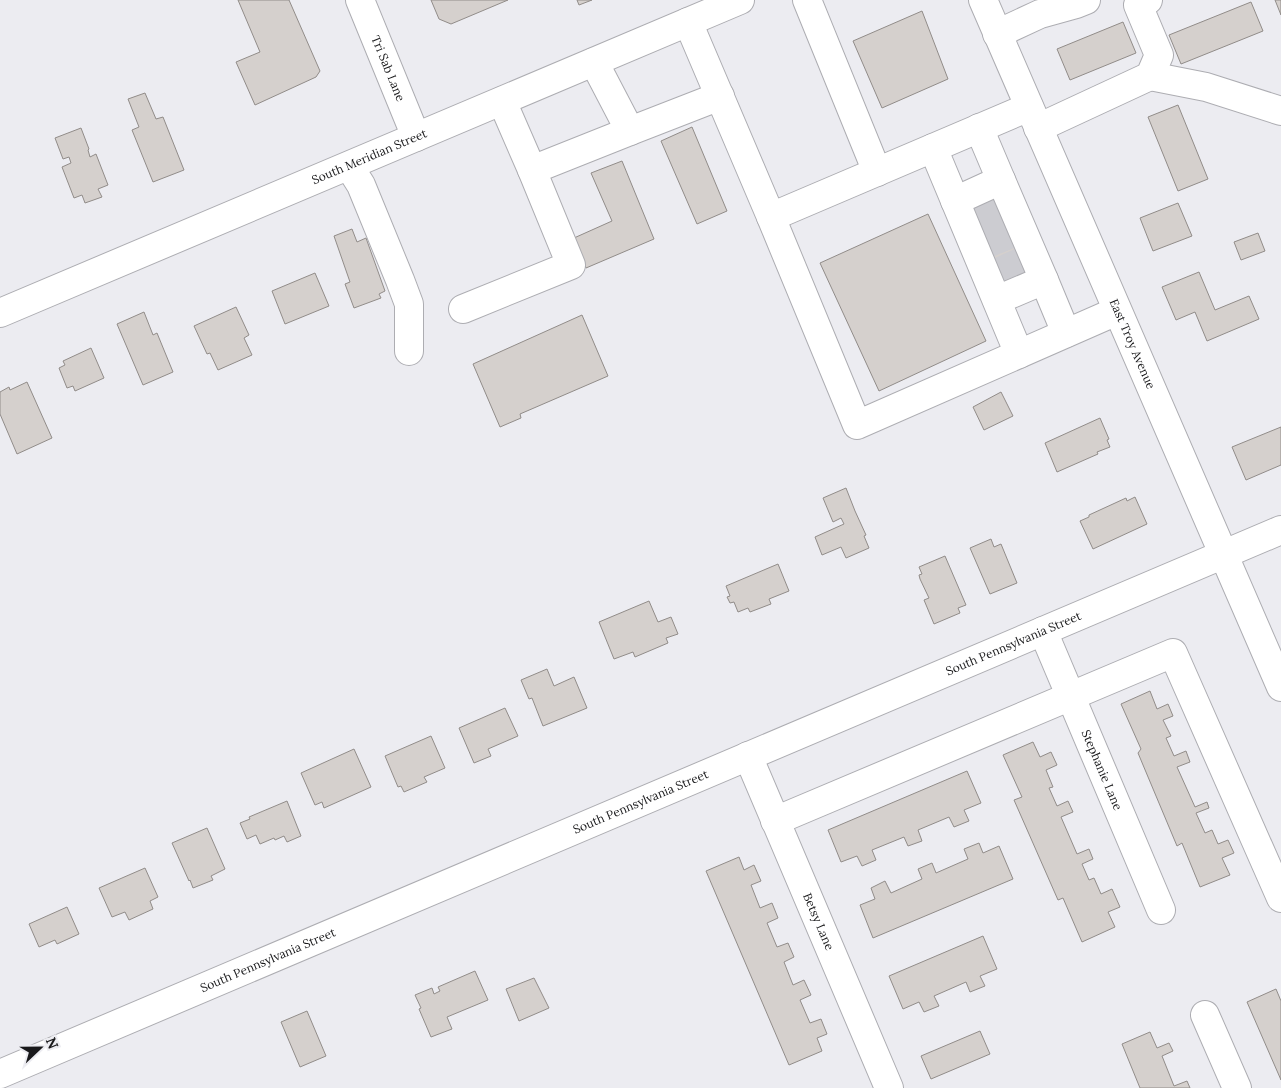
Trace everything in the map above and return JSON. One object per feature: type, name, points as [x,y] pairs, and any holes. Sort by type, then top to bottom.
[{"type":"street","name":"Tri Sab Lane","points":[[360,0],[416,137]]},
{"type":"street","name":"South Meridian Street","points":[[0,313],[740,0]]},
{"type":"street","points":[[807,0],[877,172]]},
{"type":"street","name":"East Troy Avenue","points":[[983,0],[1281,687]]},
{"type":"street","points":[[997,34],[1024,10],[1040,14],[1086,0]]},
{"type":"street","points":[[1140,2],[1159,55],[1150,76]]},
{"type":"street","points":[[688,22],[857,424],[1117,311]]},
{"type":"street","points":[[594,62],[630,131]]},
{"type":"street","points":[[771,217],[979,128],[1033,117],[1150,76],[1206,87],[1281,112]]},
{"type":"street","points":[[532,170],[720,96]]},
{"type":"street","points":[[463,308],[571,265],[502,101]]},
{"type":"street","points":[[979,128],[985,206],[999,239],[1014,274],[1066,333]]},
{"type":"street","points":[[933,148],[985,206],[1014,274],[1019,354]]},
{"type":"street","points":[[349,166],[361,185],[409,304],[409,351]]},
{"type":"street","name":"South Pennsylvania Street","points":[[0,1074],[1281,530]]},
{"type":"street","name":"Stephanie Lane","points":[[1043,631],[1160,910]]},
{"type":"street","points":[[775,821],[1174,653],[1281,898]]},
{"type":"street","name":"Betsy Lane","points":[[748,756],[889,1088]]},
{"type":"street","points":[[1205,1015],[1237,1088]]},
{"type":"building","points":[[238,0],[289,0],[320,71],[316,77],[255,105],[236,62],[260,52]]},
{"type":"building","points":[[431,0],[508,0],[451,24],[439,19]]},
{"type":"building","points":[[577,0],[592,0],[579,5]]},
{"type":"building","points":[[1275,0],[1281,0],[1281,15]]},
{"type":"building","points":[[1251,2],[1263,31],[1181,64],[1169,35]]},
{"type":"building","points":[[922,11],[948,79],[882,108],[853,41]]},
{"type":"building","points":[[1123,22],[1136,53],[1070,80],[1057,49]]},
{"type":"building","points":[[145,93],[156,119],[163,117],[184,170],[153,182],[132,130],[139,127],[128,99]]},
{"type":"building","points":[[1178,105],[1208,179],[1178,191],[1148,117]]},
{"type":"building","points":[[692,127],[727,211],[697,224],[661,141]]},
{"type":"building","points":[[81,128],[90,157],[96,154],[108,185],[98,189],[102,197],[85,203],[82,195],[74,198],[62,167],[71,163],[69,157],[63,159],[55,138]]},
{"type":"building","points":[[622,161],[654,239],[586,268],[574,238],[612,221],[591,173]]},
{"type":"building","points":[[995,201],[1028,277],[1006,287],[973,210]]},
{"type":"building","points":[[1178,203],[1192,236],[1153,251],[1140,218]]},
{"type":"building","points":[[928,214],[986,341],[879,391],[820,263]]},
{"type":"building","points":[[352,229],[357,242],[366,238],[385,291],[379,294],[381,298],[354,308],[345,284],[350,282],[334,236]]},
{"type":"building","points":[[1258,233],[1265,251],[1241,260],[1234,242]]},
{"type":"building","points":[[1199,272],[1215,310],[1249,296],[1259,319],[1207,341],[1195,312],[1176,320],[1162,287]]},
{"type":"building","points":[[315,273],[329,306],[285,324],[272,291]]},
{"type":"building","points":[[236,307],[249,335],[244,338],[252,355],[218,370],[210,353],[207,354],[194,326]]},
{"type":"building","points":[[144,312],[153,335],[157,333],[173,372],[143,385],[117,324]]},
{"type":"building","points":[[582,315],[608,376],[520,414],[521,418],[500,427],[473,364]]},
{"type":"building","points":[[91,348],[104,378],[75,391],[73,386],[67,388],[59,368],[65,365],[63,361]]},
{"type":"building","points":[[27,382],[52,438],[17,454],[0,414],[0,392],[9,387],[10,390]]},
{"type":"building","points":[[1001,392],[1013,416],[984,430],[973,407]]},
{"type":"building","points":[[1100,418],[1109,439],[1107,440],[1110,447],[1057,472],[1045,443]]},
{"type":"building","points":[[1281,427],[1281,465],[1246,480],[1232,447]]},
{"type":"building","points":[[846,488],[866,535],[864,536],[869,548],[846,558],[841,547],[822,555],[815,537],[844,524],[841,518],[833,522],[823,498]]},
{"type":"building","points":[[1135,497],[1147,524],[1093,549],[1080,521],[1126,498],[1127,501]]},
{"type":"building","points":[[991,539],[994,547],[1001,544],[1017,583],[990,594],[970,548]]},
{"type":"building","points":[[945,556],[966,605],[958,608],[960,613],[934,624],[924,600],[929,598],[920,579],[919,575],[922,574],[919,567]]},
{"type":"building","points":[[778,564],[789,591],[769,599],[771,604],[750,612],[748,608],[738,612],[734,602],[730,603],[727,597],[730,596],[726,586]]},
{"type":"building","points":[[649,601],[658,622],[671,617],[678,634],[666,638],[668,643],[635,657],[633,652],[614,659],[599,622]]},
{"type":"building","points":[[547,669],[554,686],[574,677],[587,708],[543,726],[532,698],[529,699],[521,680]]},
{"type":"building","points":[[1150,691],[1157,709],[1168,704],[1173,716],[1163,720],[1171,736],[1166,738],[1174,756],[1186,751],[1190,762],[1177,767],[1195,807],[1207,802],[1209,808],[1196,813],[1205,833],[1212,830],[1218,844],[1228,840],[1234,853],[1222,858],[1230,875],[1200,887],[1182,843],[1177,846],[1138,753],[1141,749],[1121,704]]},
{"type":"building","points":[[505,708],[518,736],[488,749],[491,756],[474,763],[459,728]]},
{"type":"building","points":[[431,736],[445,768],[424,777],[427,782],[404,792],[401,786],[398,787],[385,756]]},
{"type":"building","points":[[1033,742],[1040,757],[1051,752],[1057,765],[1046,770],[1053,787],[1049,788],[1057,806],[1068,801],[1073,812],[1061,817],[1077,854],[1089,849],[1093,859],[1082,864],[1089,880],[1094,878],[1101,894],[1112,889],[1120,907],[1108,912],[1115,927],[1082,942],[1063,898],[1058,900],[1014,800],[1022,797],[1003,755]]},
{"type":"building","points":[[354,749],[371,787],[324,808],[322,802],[315,805],[301,773]]},
{"type":"building","points":[[967,771],[981,803],[964,810],[969,821],[954,827],[949,817],[918,830],[922,841],[908,846],[904,837],[872,850],[876,860],[862,866],[857,856],[841,862],[828,830]]},
{"type":"building","points":[[287,801],[301,836],[287,842],[284,836],[260,844],[256,835],[247,839],[240,823],[250,819],[249,817]]},
{"type":"building","points":[[207,828],[225,869],[211,876],[213,880],[193,888],[172,843]]},
{"type":"building","points":[[979,843],[983,853],[999,846],[1013,879],[873,938],[860,905],[875,899],[871,888],[885,881],[891,893],[922,879],[918,869],[932,863],[936,873],[968,859],[964,849]]},
{"type":"building","points":[[739,857],[744,870],[754,865],[761,881],[751,885],[760,908],[772,903],[778,918],[767,923],[777,947],[788,943],[794,957],[784,962],[793,985],[804,980],[811,995],[800,1000],[810,1023],[821,1019],[827,1034],[817,1038],[822,1051],[789,1065],[706,871]]},
{"type":"building","points":[[145,868],[158,897],[150,901],[153,909],[129,920],[125,912],[112,917],[99,888]]},
{"type":"building","points":[[67,907],[79,934],[57,944],[55,940],[39,947],[29,924]]},
{"type":"building","points":[[983,936],[997,969],[980,976],[985,986],[970,992],[966,982],[934,996],[939,1006],[924,1012],[919,1002],[903,1009],[889,976]]},
{"type":"building","points":[[475,971],[488,1000],[447,1017],[452,1029],[431,1037],[415,995],[432,988],[434,994],[440,991],[438,987]]},
{"type":"building","points":[[534,978],[549,1008],[519,1021],[506,989]]},
{"type":"building","points":[[1276,989],[1281,1001],[1281,1080],[1247,1002]]},
{"type":"building","points":[[307,1011],[326,1056],[300,1067],[281,1022]]},
{"type":"building","points":[[980,1031],[990,1054],[931,1079],[921,1056]]},
{"type":"building","points":[[1150,1032],[1157,1048],[1169,1043],[1173,1051],[1162,1056],[1174,1086],[1187,1081],[1190,1088],[1140,1088],[1122,1044]]},
{"type":"tunnel","points":[[977,219],[999,209]]},
{"type":"tunnel","points":[[987,244],[1009,235]]},
{"type":"tunnel","points":[[1000,271],[1022,261]]}]
